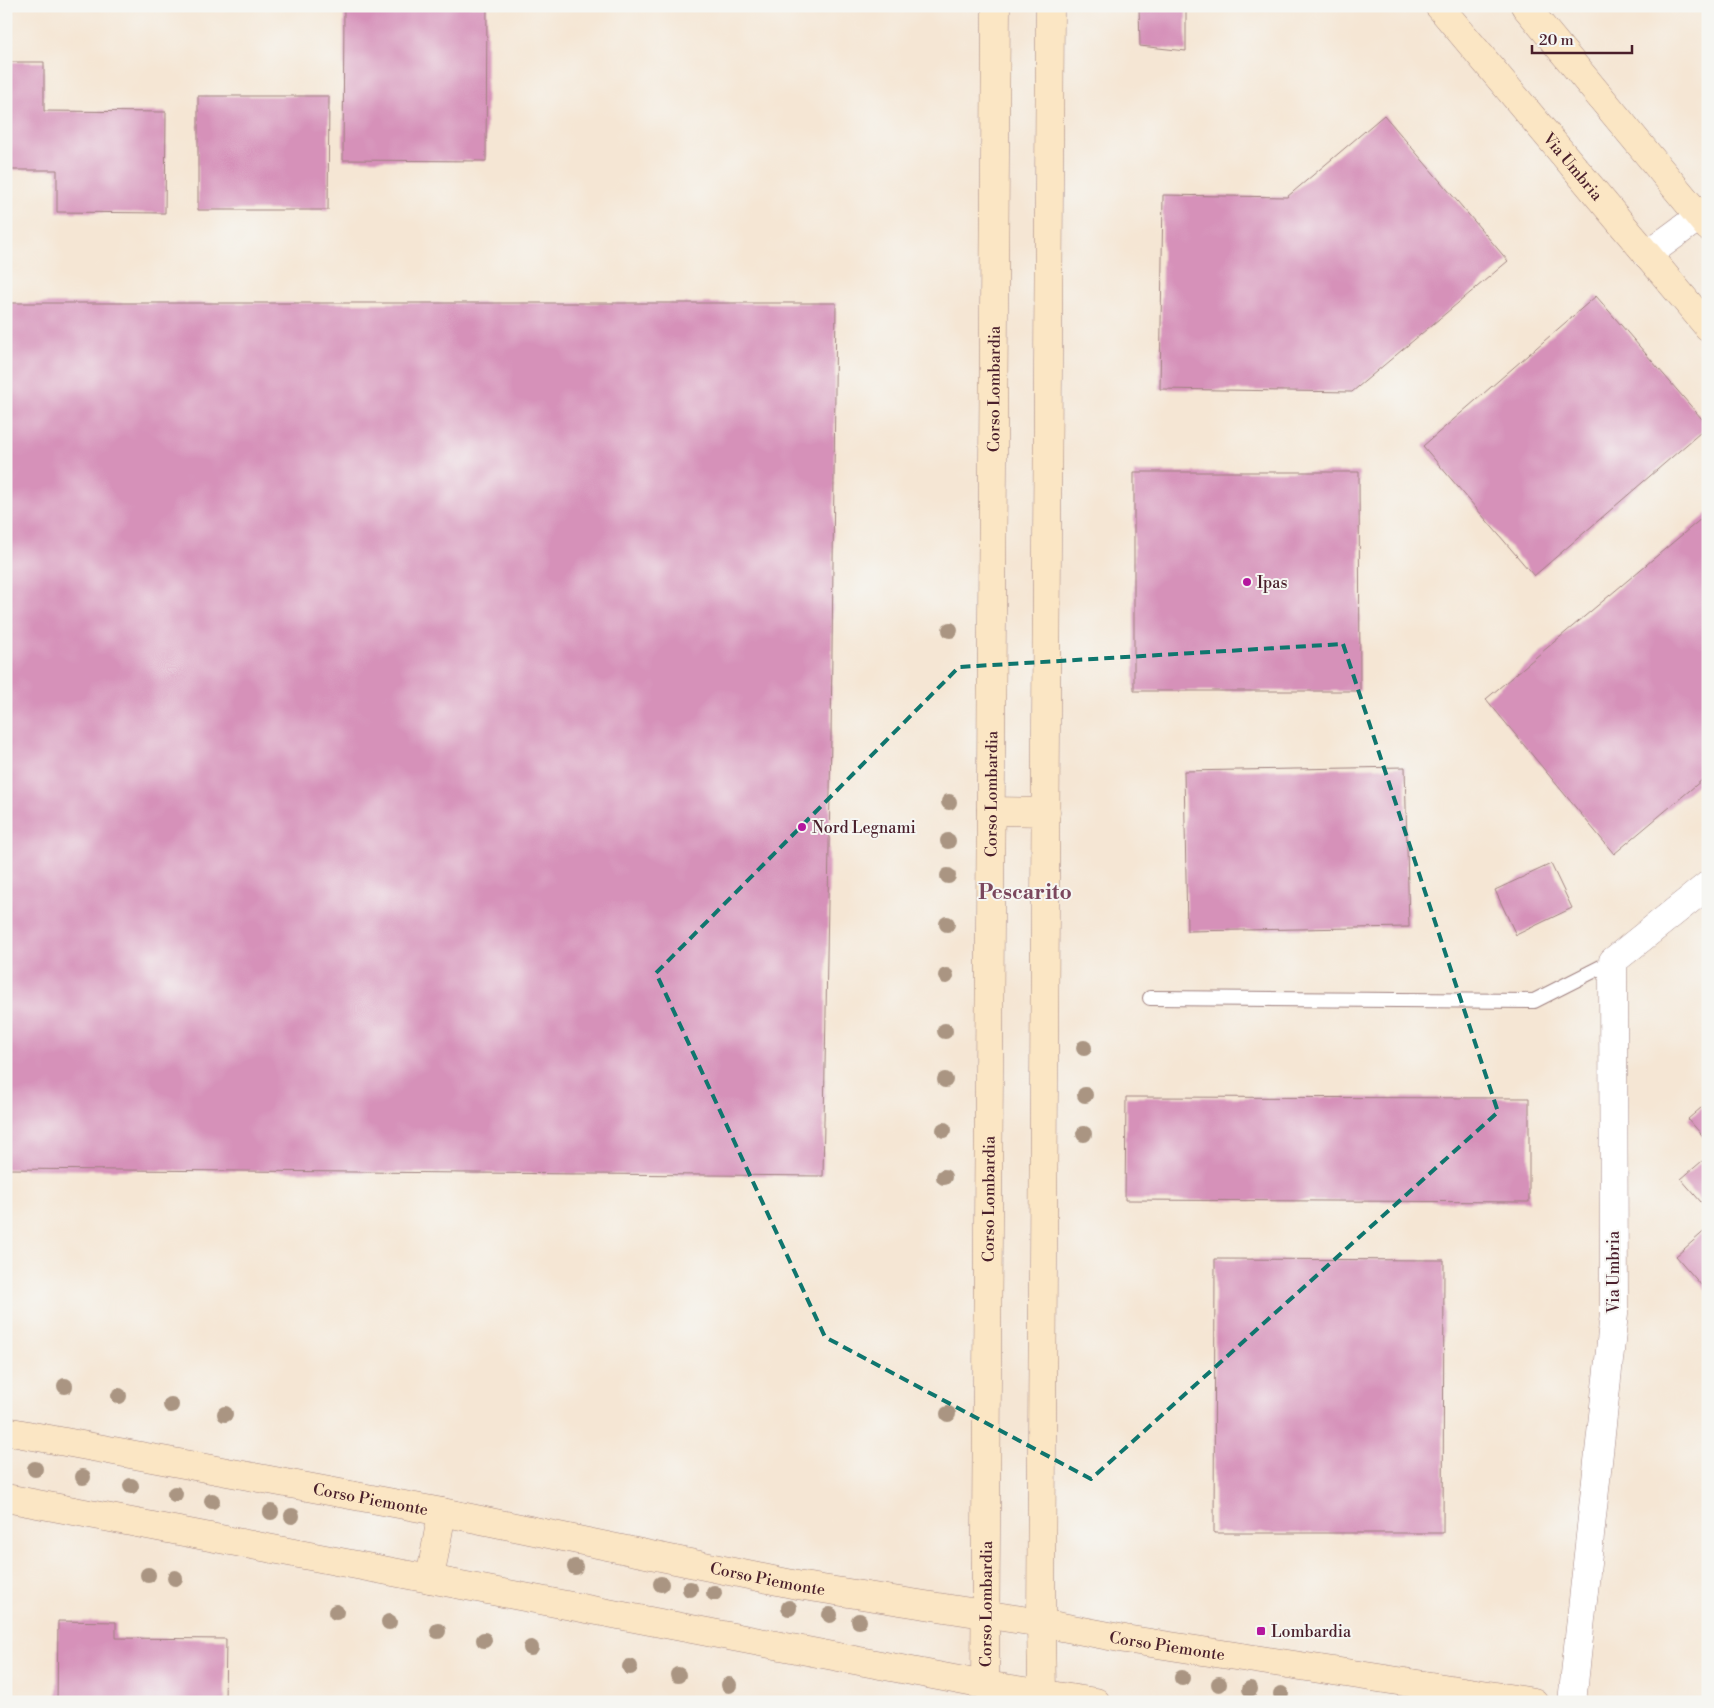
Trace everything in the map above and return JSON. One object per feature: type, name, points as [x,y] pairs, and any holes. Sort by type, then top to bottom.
[{"type":"street","name":"Corso Lombardia","points":[[985,1693],[996,6]]},
{"type":"street","points":[[1042,1698],[1050,6]]},
{"type":"street","name":"Via Umbria","points":[[1439,6],[1708,327]]},
{"type":"street","points":[[1525,6],[1705,217],[1647,255]]},
{"type":"street","points":[[991,811],[1046,812]]},
{"type":"street","points":[[1614,961],[1708,885]]},
{"type":"street","name":"Via Umbria","points":[[1572,1702],[1614,1314],[1614,961]]},
{"type":"street","name":"Corso Piemonte","points":[[6,1431],[442,1512],[797,1585],[1041,1623],[1125,1639],[1534,1702]]},
{"type":"street","points":[[6,1498],[430,1579],[985,1693],[1096,1702]]},
{"type":"street","points":[[430,1579],[442,1512]]},
{"type":"lane","points":[[1150,998],[1534,1001],[1614,961]]},
{"type":"highlighted area","points":[[1343,644],[1498,1112],[1091,1479],[825,1337],[656,973],[959,667]]},
{"type":"building","points":[[344,6],[487,6],[486,161],[343,160]]},
{"type":"building","points":[[1139,6],[1190,6],[1186,8],[1186,51],[1140,46]]},
{"type":"building","points":[[6,62],[44,62],[44,111],[166,112],[165,213],[57,212],[57,170],[6,170]]},
{"type":"building","points":[[198,96],[329,96],[328,210],[198,210]]},
{"type":"building","points":[[1384,115],[1508,261],[1352,392],[1160,389],[1163,195],[1287,197]]},
{"type":"building","points":[[1596,296],[1708,426],[1534,576],[1423,446]]},
{"type":"building","points":[[6,303],[836,303],[823,1176],[6,1169]]},
{"type":"building","name":"Ipas","points":[[1134,472],[1359,472],[1360,691],[1134,691]]},
{"type":"building","points":[[1708,513],[1708,775],[1614,854],[1486,699]]},
{"type":"building","points":[[1405,767],[1409,927],[1187,931],[1184,771]]},
{"type":"building","points":[[1551,864],[1572,908],[1516,935],[1495,890]]},
{"type":"building","points":[[1126,1097],[1529,1098],[1529,1202],[1125,1200]]},
{"type":"building","points":[[1708,1102],[1708,1142],[1688,1119]]},
{"type":"building","points":[[1708,1156],[1708,1210],[1681,1179]]},
{"type":"building","points":[[1708,1228],[1708,1293],[1676,1256]]},
{"type":"building","points":[[1215,1259],[1444,1260],[1443,1533],[1214,1533]]},
{"type":"building","points":[[58,1621],[116,1622],[116,1638],[226,1639],[225,1702],[57,1702]]},
{"type":"place","name":"Ipas","points":[[1247,582]]},
{"type":"place","name":"Nord Legnami","points":[[802,827]]},
{"type":"place","name":"Lombardia","points":[[1261,1631]]},
{"type":"district","name":"Pescarito","points":[[1025,892]]}]
